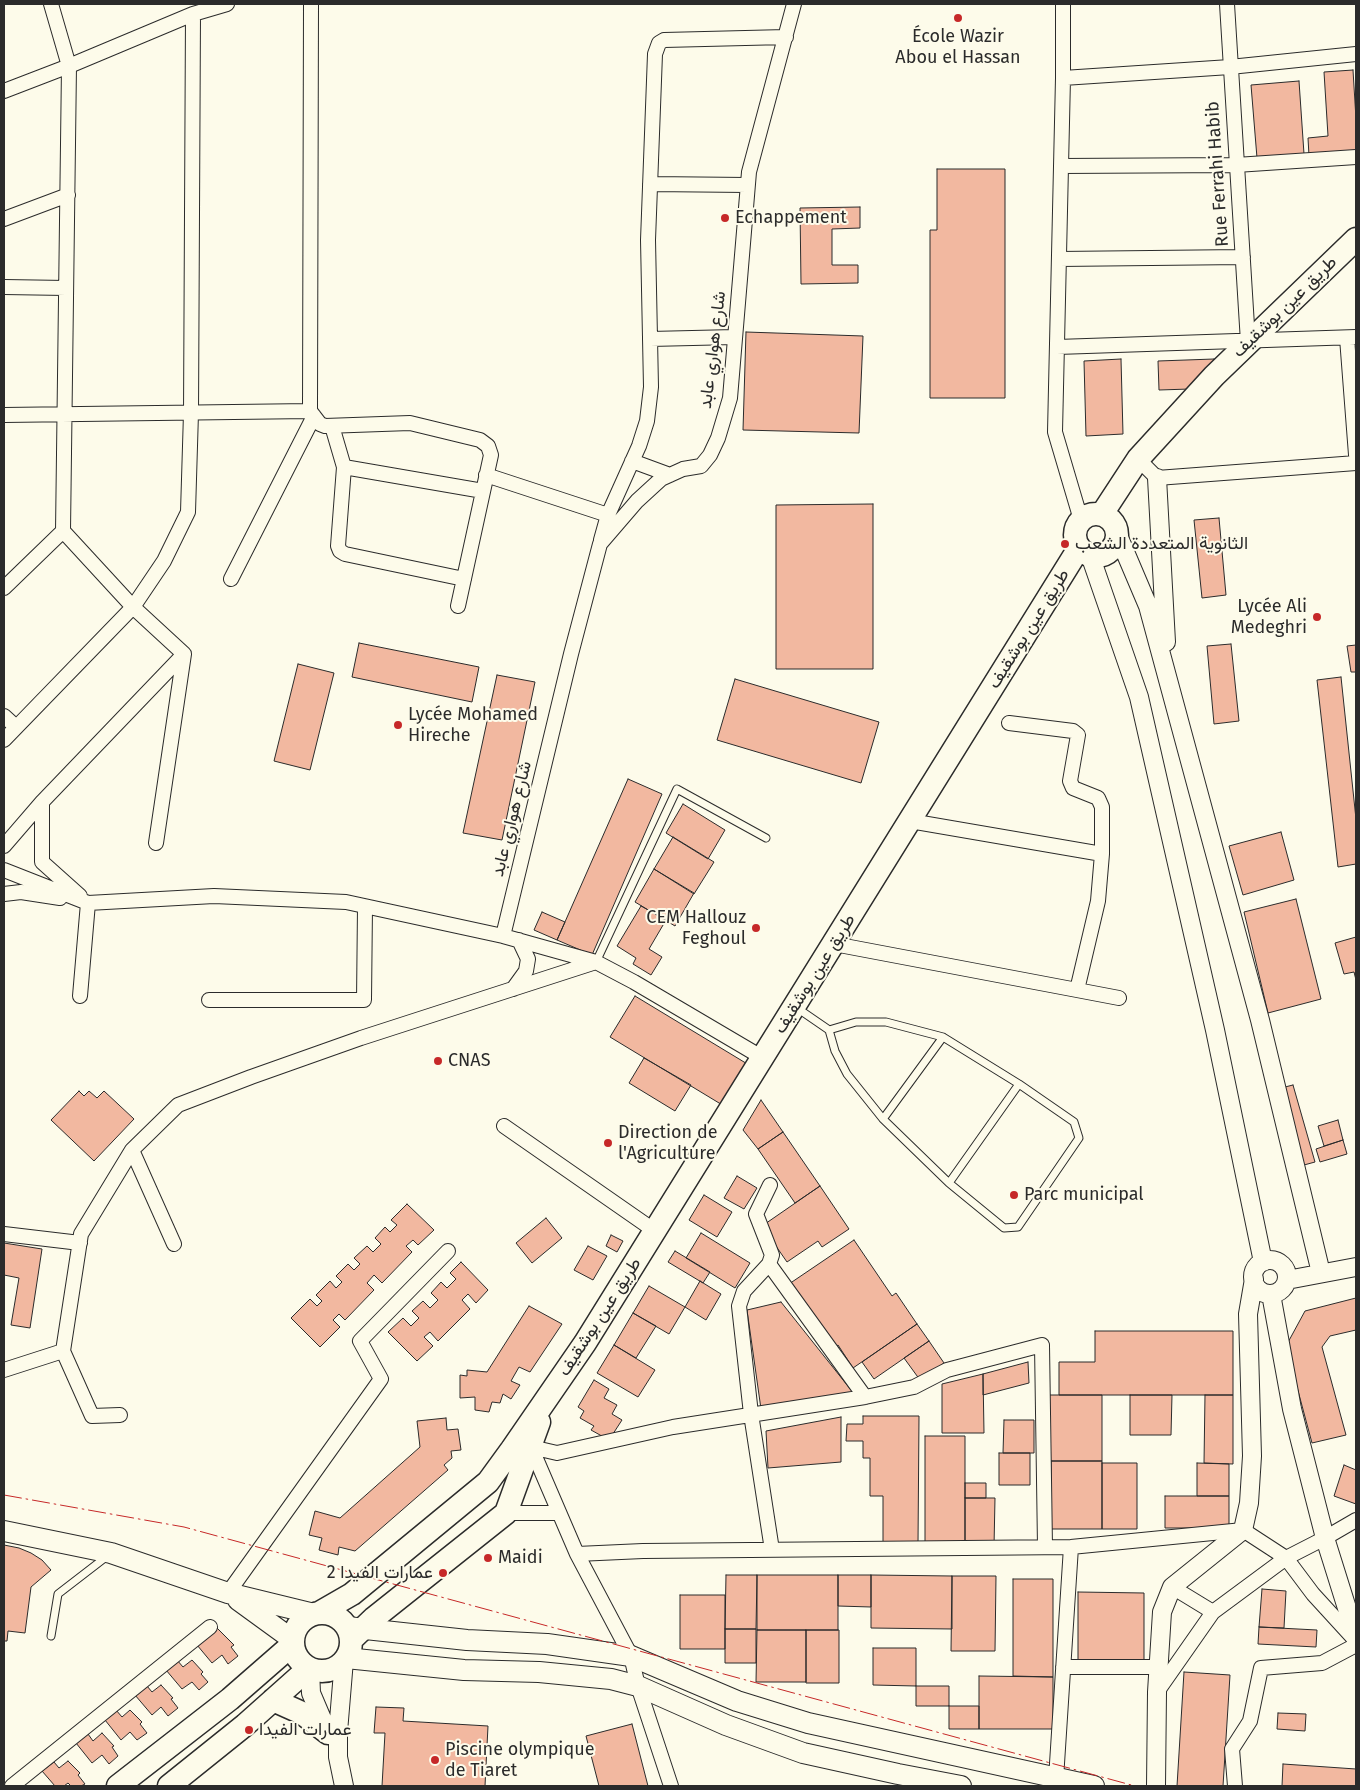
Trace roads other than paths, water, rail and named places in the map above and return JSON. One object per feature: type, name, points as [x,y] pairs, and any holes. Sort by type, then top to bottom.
[{"type":"main road","name":"طريق عين بوشقيف","points":[[1091,517],[1138,459],[1214,376],[1356,239]]},
{"type":"main road","points":[[1091,517],[1108,518],[1113,523],[1117,534],[1115,544],[1104,554],[1085,551],[1075,540],[1075,533],[1091,517]]},
{"type":"main road","name":"طريق عين بوشقيف","points":[[316,1614],[352,1594],[488,1482],[585,1343],[910,821],[1085,551]]},
{"type":"main road","points":[[228,1593],[293,1642],[298,1658],[309,1668],[328,1671],[336,1667],[350,1643],[506,1513],[548,1397]]},
{"type":"main road","points":[[4,1531],[111,1553],[228,1593],[316,1614],[327,1613],[335,1616],[350,1643],[464,1670],[539,1672],[612,1679],[638,1686],[726,1725],[803,1753],[961,1786]]},
{"type":"main road","points":[[118,1786],[230,1699],[293,1642],[302,1621],[316,1614]]},
{"type":"main road","points":[[350,1643],[467,1640],[547,1644],[631,1656],[737,1701],[808,1723],[1094,1786]]},
{"type":"main road","points":[[169,1786],[309,1668]]},
{"type":"main road","points":[[273,1700],[302,1713],[328,1733]]},
{"type":"street","points":[[51,4],[69,66],[66,416],[63,531],[133,607],[184,654]]},
{"type":"street","points":[[4,91],[193,14],[227,4]]},
{"type":"street","points":[[231,579],[312,414],[310,4]]},
{"type":"street","name":"شارع هواري عابد","points":[[502,936],[600,544],[637,502],[661,479],[683,470],[701,466],[710,455],[718,438],[730,398],[748,172],[794,4]]},
{"type":"street","points":[[1063,4],[1055,432],[1091,517]]},
{"type":"street","name":"Rue Ferrahi Habib","points":[[1227,4],[1248,342]]},
{"type":"street","points":[[4,740],[133,607],[164,561],[188,512],[191,412],[193,14]]},
{"type":"street","points":[[600,544],[608,515],[647,421],[651,387],[648,240],[655,54],[659,44],[664,40],[786,37]]},
{"type":"street","points":[[1063,78],[1230,67],[1356,54]]},
{"type":"street","points":[[1061,166],[1236,165],[1356,157]]},
{"type":"street","points":[[650,184],[747,185]]},
{"type":"street","points":[[4,219],[68,194]]},
{"type":"street","points":[[1059,259],[1243,257]]},
{"type":"street","points":[[4,287],[66,288]]},
{"type":"street","points":[[650,340],[735,337]]},
{"type":"street","points":[[1057,347],[1352,338],[1356,455]]},
{"type":"street","points":[[4,415],[66,416],[191,412],[312,414]]},
{"type":"street","points":[[312,414],[320,424],[332,426],[410,424],[480,440],[488,446],[491,455],[458,606]]},
{"type":"street","points":[[332,426],[344,467],[338,546],[340,551],[345,554],[464,579]]},
{"type":"street","points":[[1138,459],[1157,478],[1168,680]]},
{"type":"street","points":[[632,461],[670,475]]},
{"type":"street","points":[[1157,478],[1356,463]]},
{"type":"street","points":[[344,467],[483,491]]},
{"type":"street","points":[[486,475],[608,515]]},
{"type":"street","points":[[4,588],[63,531]]},
{"type":"street","points":[[1117,534],[1148,606],[1260,1020],[1321,1273]]},
{"type":"street","points":[[1085,551],[1139,697],[1215,1030],[1263,1262]]},
{"type":"street","points":[[4,846],[42,802],[184,654]]},
{"type":"street","points":[[156,842],[184,654]]},
{"type":"street","points":[[4,716],[16,727]]},
{"type":"street","points":[[1009,724],[1073,731],[1078,735],[1070,781],[1073,788],[1098,798],[1102,807],[1102,854],[1098,900],[1077,990]]},
{"type":"street","points":[[42,802],[42,862],[88,903]]},
{"type":"street","points":[[910,821],[1102,854]]},
{"type":"street","points":[[4,870],[88,903]]},
{"type":"street","points":[[4,894],[21,892],[88,903],[214,896],[346,902],[519,940],[596,962],[634,982],[763,1058]]},
{"type":"street","points":[[80,996],[88,903]]},
{"type":"street","points":[[209,1000],[364,1000],[365,907]]},
{"type":"street","points":[[513,988],[526,971],[528,959],[519,940]]},
{"type":"street","points":[[834,944],[1120,998]]},
{"type":"street","points":[[120,1415],[92,1416],[63,1351],[81,1234],[132,1150],[178,1105],[361,1038],[596,962]]},
{"type":"street","points":[[504,1126],[655,1231]]},
{"type":"street","points":[[132,1150],[174,1244]]},
{"type":"street","points":[[770,1185],[756,1214],[772,1255],[769,1264],[744,1291],[739,1306],[751,1414],[772,1550]]},
{"type":"street","points":[[4,1234],[80,1243]]},
{"type":"street","points":[[228,1593],[381,1379],[360,1341],[448,1251]]},
{"type":"street","points":[[1156,1786],[1157,1692],[1162,1612],[1172,1587],[1243,1530],[1249,1503],[1252,1456],[1248,1314],[1254,1279],[1256,1269],[1263,1262],[1271,1261],[1282,1265],[1286,1272],[1287,1280],[1282,1290],[1271,1294],[1260,1290],[1254,1279]]},
{"type":"street","points":[[769,1264],[865,1398]]},
{"type":"street","points":[[1287,1280],[1356,1267]]},
{"type":"street","points":[[1271,1294],[1292,1408],[1325,1538],[1356,1637]]},
{"type":"street","points":[[531,1448],[557,1453],[674,1427],[865,1398],[914,1387],[947,1370],[1042,1345],[1045,1548]]},
{"type":"street","points":[[4,1370],[63,1351]]},
{"type":"street","points":[[531,1448],[577,1554],[631,1656],[638,1686],[671,1786]]},
{"type":"street","points":[[506,1513],[560,1513]]},
{"type":"street","points":[[1157,1692],[1212,1612],[1286,1558],[1356,1520]]},
{"type":"street","points":[[577,1554],[1045,1548],[1243,1530],[1286,1558],[1313,1594],[1356,1643],[1322,1663],[1261,1668],[1250,1721],[1232,1749],[1235,1786]]},
{"type":"street","points":[[1056,1779],[1071,1547]]},
{"type":"street","points":[[1172,1587],[1212,1612]]},
{"type":"street","points":[[12,1786],[210,1627]]},
{"type":"street","points":[[338,1756],[339,1708],[350,1643]]},
{"type":"street","points":[[1063,1668],[1159,1667]]},
{"type":"street","points":[[309,1668],[312,1692],[338,1756],[344,1786]]},
{"type":"lane","points":[[596,962],[677,789],[766,838]]},
{"type":"lane","points":[[795,1006],[829,1030],[835,1051],[847,1074],[883,1119],[949,1184],[1004,1228],[1018,1227],[1079,1138],[1074,1122],[1019,1084],[943,1037],[886,1022],[856,1022],[829,1030]]},
{"type":"lane","points":[[883,1119],[943,1037]]},
{"type":"lane","points":[[949,1184],[1019,1084]]},
{"type":"lane","points":[[51,1636],[58,1594],[111,1553]]},
{"type":"place","name":"École Wazir Abou el Hassan","points":[[958,18]]},
{"type":"place","name":"Echappement","points":[[725,218]]},
{"type":"place","name":"الثانوية المتعددة الشعب","points":[[1065,544]]},
{"type":"place","name":"Lycée Ali Medeghri","points":[[1317,617]]},
{"type":"place","name":"Lycée Mohamed Hireche","points":[[398,725]]},
{"type":"place","name":"CEM Hallouz Feghoul","points":[[756,928]]},
{"type":"place","name":"CNAS","points":[[438,1061]]},
{"type":"place","name":"Direction de l'Agriculture","points":[[608,1143]]},
{"type":"place","name":"Parc municipal","points":[[1014,1195]]},
{"type":"place","name":"Maidi","points":[[488,1558]]},
{"type":"place","name":"عمارات الفيدا 2","points":[[443,1573]]},
{"type":"place","name":"عمارات الفيدا","points":[[249,1730]]},
{"type":"place","name":"Piscine olympique de Tiaret","points":[[435,1760]]}]
